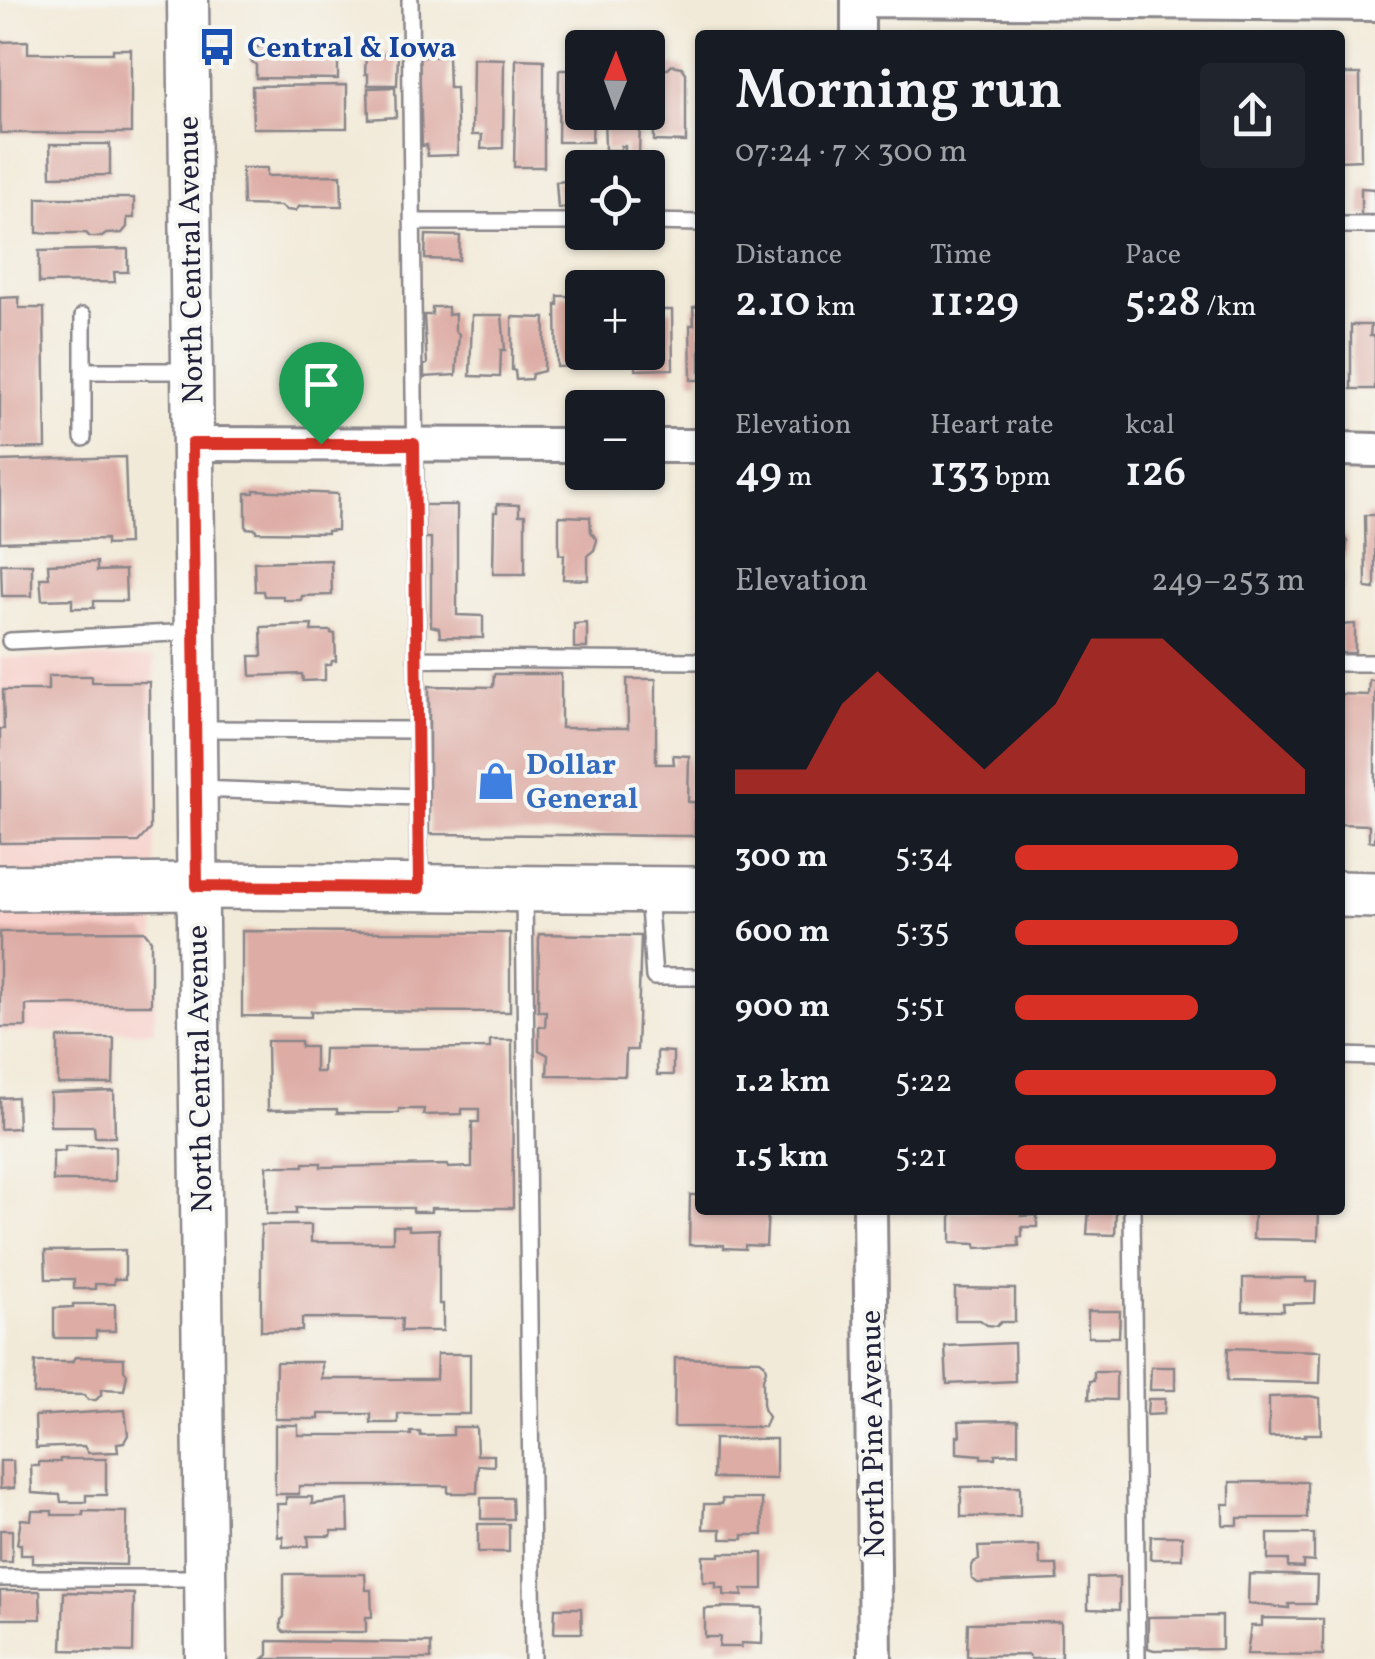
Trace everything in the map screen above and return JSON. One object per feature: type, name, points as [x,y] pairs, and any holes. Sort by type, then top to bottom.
[{"type":"main road","points":[[0,888],[695,890]]},
{"type":"main road","points":[[1345,894],[1375,894]]},
{"type":"street","name":"North Central Avenue","points":[[188,0],[206,1659]]},
{"type":"street","points":[[858,0],[858,30]]},
{"type":"street","points":[[870,0],[1375,4]]},
{"type":"street","points":[[192,444],[565,445]]},
{"type":"street","points":[[665,446],[695,446]]},
{"type":"street","points":[[1345,450],[1375,450]]},
{"type":"street","name":"North Pine Avenue","points":[[870,1215],[875,1659]]},
{"type":"lane","points":[[410,0],[419,888]]},
{"type":"lane","points":[[412,222],[565,222]]},
{"type":"lane","points":[[665,222],[695,223]]},
{"type":"lane","points":[[1345,224],[1375,225]]},
{"type":"lane","points":[[83,316],[83,438]]},
{"type":"lane","points":[[83,371],[192,371]]},
{"type":"lane","points":[[10,640],[194,632]]},
{"type":"lane","points":[[416,659],[695,661]]},
{"type":"lane","points":[[1345,663],[1375,664]]},
{"type":"lane","points":[[195,729],[418,730]]},
{"type":"lane","points":[[196,789],[418,797]]},
{"type":"lane","points":[[524,888],[533,1659]]},
{"type":"lane","points":[[648,889],[654,977],[695,977]]},
{"type":"lane","points":[[1345,1056],[1375,1058]]},
{"type":"lane","points":[[1132,1215],[1136,1659]]},
{"type":"lane","points":[[0,1578],[205,1578]]},
{"type":"shaded area","points":[[0,658],[154,658],[155,1031],[0,1032]]},
{"type":"building","points":[[28,41],[28,53],[113,53],[113,49],[131,49],[131,133],[0,133],[0,42]]},
{"type":"building","points":[[277,43],[289,47],[338,47],[338,79],[256,78],[252,53],[256,47],[273,47]]},
{"type":"building","points":[[366,54],[398,54],[397,85],[368,85]]},
{"type":"building","points":[[448,56],[449,88],[456,88],[458,155],[427,156],[427,145],[422,146],[419,57]]},
{"type":"building","points":[[473,58],[504,59],[503,148],[481,149],[482,135],[472,135]]},
{"type":"building","points":[[516,59],[544,60],[544,167],[514,167]]},
{"type":"building","points":[[672,65],[682,67],[686,73],[686,142],[654,141],[654,130],[665,130],[668,69]]},
{"type":"building","points":[[559,70],[565,70],[565,130],[592,130],[592,142],[558,142]]},
{"type":"building","points":[[1345,74],[1360,74],[1361,160],[1345,161]]},
{"type":"building","points":[[347,85],[347,128],[253,128],[252,86]]},
{"type":"building","points":[[395,87],[396,117],[369,119],[368,88]]},
{"type":"building","points":[[604,130],[640,130],[639,150],[625,150],[621,146],[621,150],[605,150]]},
{"type":"building","points":[[50,144],[110,144],[110,175],[51,176]]},
{"type":"building","points":[[242,168],[267,168],[267,176],[341,175],[342,206],[300,206],[295,211],[281,206],[243,205]]},
{"type":"building","points":[[565,181],[565,208],[558,208],[556,182]]},
{"type":"building","points":[[1361,188],[1375,189],[1375,215],[1361,215]]},
{"type":"building","points":[[37,198],[134,198],[134,218],[127,218],[122,233],[102,237],[86,233],[37,233]]},
{"type":"building","points":[[426,235],[460,236],[459,260],[425,259]]},
{"type":"building","points":[[128,249],[128,272],[114,272],[115,282],[39,283],[39,251]]},
{"type":"building","points":[[558,296],[565,296],[565,367],[557,367]]},
{"type":"building","points":[[19,297],[19,308],[44,308],[46,448],[0,449],[0,298]]},
{"type":"building","points":[[432,307],[448,307],[448,315],[455,314],[455,331],[459,334],[456,375],[424,377],[424,315],[432,315]]},
{"type":"building","points":[[695,307],[695,380],[691,380],[690,325],[694,325]]},
{"type":"building","points":[[665,310],[672,310],[673,369],[665,369]]},
{"type":"building","points":[[472,315],[502,315],[505,350],[501,350],[500,377],[470,376]]},
{"type":"building","points":[[512,317],[545,318],[544,371],[532,374],[531,379],[516,380],[512,370]]},
{"type":"building","points":[[1351,325],[1371,325],[1370,336],[1375,336],[1375,389],[1351,389]]},
{"type":"building","points":[[125,457],[128,544],[106,545],[106,539],[0,542],[0,461]]},
{"type":"building","points":[[254,490],[338,494],[337,530],[256,532],[246,528],[246,493]]},
{"type":"building","points":[[497,504],[519,505],[519,515],[525,515],[525,574],[493,574]]},
{"type":"building","points":[[420,505],[457,505],[457,615],[483,616],[483,638],[440,637],[439,628],[431,626],[431,538],[420,538]]},
{"type":"building","points":[[1365,515],[1375,515],[1375,589],[1366,588]]},
{"type":"building","points":[[559,516],[590,517],[591,532],[597,540],[588,555],[588,580],[563,579]]},
{"type":"building","points":[[331,560],[332,595],[283,600],[283,596],[264,596],[263,591],[255,591],[254,562]]},
{"type":"building","points":[[97,562],[97,571],[125,570],[126,601],[94,601],[94,608],[72,608],[72,599],[42,600],[40,578],[49,578],[48,564]]},
{"type":"building","points":[[1,564],[32,564],[32,596],[2,596]]},
{"type":"building","points":[[587,623],[587,648],[574,648],[574,624]]},
{"type":"building","points":[[1355,624],[1355,653],[1345,653],[1345,625]]},
{"type":"building","points":[[312,625],[311,631],[335,634],[336,661],[325,665],[325,680],[303,681],[302,674],[251,676],[250,656],[262,656],[261,627]]},
{"type":"building","points":[[494,674],[561,674],[561,728],[628,728],[627,679],[656,679],[656,764],[674,764],[673,755],[689,756],[688,802],[695,802],[695,836],[429,834],[429,686],[493,687]]},
{"type":"building","points":[[48,676],[92,676],[92,682],[149,682],[150,829],[138,842],[0,843],[3,690],[48,690]]},
{"type":"building","points":[[1369,680],[1375,680],[1375,841],[1369,841],[1369,825],[1345,824],[1345,694],[1368,695]]},
{"type":"building","points":[[144,931],[151,940],[151,1005],[26,1005],[26,1027],[0,1027],[0,932]]},
{"type":"building","points":[[242,931],[510,933],[510,1012],[311,1011],[311,1017],[242,1016]]},
{"type":"building","points":[[539,934],[641,936],[637,1050],[626,1050],[625,1076],[547,1075],[548,1055],[539,1050],[539,1026],[545,1027],[546,1011],[538,1011]]},
{"type":"building","points":[[58,1038],[114,1038],[113,1084],[58,1084]]},
{"type":"building","points":[[490,1040],[512,1040],[513,1208],[431,1208],[431,1212],[413,1212],[413,1208],[296,1208],[296,1214],[267,1214],[267,1166],[321,1163],[321,1167],[472,1167],[472,1122],[479,1122],[479,1109],[462,1109],[462,1114],[423,1115],[424,1109],[399,1109],[399,1113],[268,1110],[267,1041],[301,1041],[301,1047],[315,1047],[315,1072],[323,1072],[324,1049],[490,1048]]},
{"type":"building","points":[[657,1051],[673,1052],[673,1075],[657,1075]]},
{"type":"building","points":[[114,1091],[115,1137],[95,1137],[94,1126],[50,1126],[50,1093]]},
{"type":"building","points":[[17,1097],[18,1128],[0,1129],[0,1098]]},
{"type":"building","points":[[65,1146],[115,1146],[115,1181],[53,1181],[53,1151],[65,1151]]},
{"type":"building","points":[[690,1195],[695,1195],[695,1215],[768,1215],[766,1246],[745,1245],[745,1249],[689,1245]]},
{"type":"building","points":[[951,1215],[1037,1215],[1037,1227],[1022,1227],[1019,1246],[976,1248],[976,1244],[951,1243]]},
{"type":"building","points":[[1089,1215],[1116,1215],[1115,1235],[1087,1234]]},
{"type":"building","points":[[1254,1215],[1319,1215],[1318,1240],[1253,1239]]},
{"type":"building","points":[[261,1225],[311,1225],[311,1242],[393,1242],[393,1226],[439,1229],[443,1331],[401,1331],[402,1319],[302,1318],[302,1331],[261,1331]]},
{"type":"building","points":[[125,1250],[125,1279],[114,1279],[114,1284],[74,1289],[74,1279],[46,1279],[45,1251]]},
{"type":"building","points":[[1243,1278],[1306,1278],[1306,1282],[1316,1282],[1315,1303],[1283,1304],[1284,1311],[1243,1311]]},
{"type":"building","points":[[955,1288],[1015,1289],[1015,1322],[1001,1322],[997,1326],[980,1320],[955,1320]]},
{"type":"building","points":[[115,1304],[115,1331],[96,1331],[96,1338],[54,1338],[54,1308]]},
{"type":"building","points":[[1088,1311],[1120,1311],[1119,1337],[1088,1337]]},
{"type":"building","points":[[1014,1343],[1015,1381],[947,1384],[945,1346]]},
{"type":"building","points":[[1228,1348],[1321,1351],[1320,1383],[1227,1381]]},
{"type":"building","points":[[437,1354],[470,1354],[470,1414],[398,1414],[398,1423],[371,1423],[371,1414],[275,1419],[276,1362],[322,1362],[322,1379],[436,1379]]},
{"type":"building","points":[[75,1357],[124,1358],[124,1390],[101,1389],[96,1400],[88,1400],[84,1395],[34,1394],[35,1362],[72,1362]]},
{"type":"building","points":[[675,1358],[764,1363],[763,1409],[768,1417],[764,1427],[674,1427]]},
{"type":"building","points":[[1151,1367],[1175,1367],[1175,1390],[1150,1390]]},
{"type":"building","points":[[1094,1372],[1116,1372],[1116,1400],[1089,1399]]},
{"type":"building","points":[[1269,1397],[1320,1398],[1321,1434],[1269,1437]]},
{"type":"building","points":[[1148,1399],[1165,1399],[1164,1414],[1147,1415]]},
{"type":"building","points":[[125,1410],[128,1435],[124,1442],[117,1443],[118,1452],[88,1453],[84,1446],[36,1448],[35,1416]]},
{"type":"building","points":[[1018,1420],[1018,1453],[981,1458],[957,1453],[959,1421]]},
{"type":"building","points":[[275,1425],[298,1425],[298,1435],[453,1435],[453,1427],[476,1427],[477,1455],[494,1455],[494,1466],[478,1465],[477,1493],[448,1493],[448,1486],[299,1486],[299,1494],[275,1494]]},
{"type":"building","points":[[714,1439],[776,1439],[776,1479],[713,1478]]},
{"type":"building","points":[[60,1459],[106,1459],[106,1495],[86,1495],[86,1502],[61,1502],[60,1495],[32,1493],[31,1466]]},
{"type":"building","points":[[0,1461],[13,1461],[14,1488],[0,1489]]},
{"type":"building","points":[[1230,1482],[1307,1482],[1307,1518],[1238,1518],[1238,1525],[1223,1525],[1223,1504],[1230,1504]]},
{"type":"building","points":[[1020,1486],[1020,1516],[961,1517],[961,1487]]},
{"type":"building","points":[[286,1497],[312,1497],[312,1504],[348,1500],[349,1531],[308,1536],[309,1546],[283,1547],[283,1536],[278,1537],[277,1504],[286,1504]]},
{"type":"building","points":[[481,1498],[512,1498],[513,1519],[481,1519]]},
{"type":"building","points":[[722,1499],[762,1499],[763,1535],[721,1539],[721,1529],[703,1529],[704,1504],[722,1504]]},
{"type":"building","points":[[32,1511],[52,1511],[52,1515],[127,1512],[126,1565],[32,1563],[32,1555],[21,1555],[21,1544],[17,1544],[21,1519],[31,1520]]},
{"type":"building","points":[[478,1524],[509,1524],[509,1552],[478,1552]]},
{"type":"building","points":[[0,1530],[12,1530],[12,1562],[0,1562]]},
{"type":"building","points":[[1268,1534],[1314,1534],[1314,1562],[1303,1561],[1303,1568],[1288,1567],[1288,1560],[1268,1560]]},
{"type":"building","points":[[1151,1536],[1182,1536],[1182,1559],[1150,1559]]},
{"type":"building","points":[[1039,1545],[1040,1565],[1057,1565],[1058,1580],[978,1583],[972,1579],[971,1568],[979,1560],[978,1547]]},
{"type":"building","points":[[763,1553],[763,1589],[742,1589],[743,1596],[724,1595],[724,1588],[716,1588],[716,1582],[703,1582],[703,1556]]},
{"type":"building","points":[[284,1574],[365,1574],[366,1590],[371,1590],[372,1617],[366,1617],[366,1632],[284,1632]]},
{"type":"building","points":[[1249,1574],[1317,1576],[1316,1604],[1289,1604],[1289,1608],[1248,1604]]},
{"type":"building","points":[[1119,1577],[1119,1610],[1088,1609],[1088,1578]]},
{"type":"building","points":[[0,1591],[40,1591],[41,1619],[0,1619]]},
{"type":"building","points":[[64,1592],[134,1594],[133,1652],[62,1650]]},
{"type":"building","points":[[555,1608],[581,1608],[582,1633],[554,1633]]},
{"type":"building","points":[[763,1608],[762,1644],[719,1647],[720,1637],[705,1637],[705,1609]]},
{"type":"building","points":[[1222,1616],[1222,1649],[1148,1648],[1148,1617]]},
{"type":"building","points":[[1262,1618],[1323,1619],[1323,1655],[1247,1654],[1251,1626],[1262,1626]]},
{"type":"building","points":[[1061,1622],[1061,1658],[967,1656],[968,1623]]},
{"type":"building","points":[[268,1641],[431,1643],[431,1659],[263,1659],[268,1655]]},
{"type":"place","name":"Central & Iowa","points":[[217,47]]},
{"type":"place","name":"Dollar General","points":[[496,781]]},
{"type":"route","points":[[192,444],[321,444],[414,444],[419,888],[197,886],[192,444]]}]
